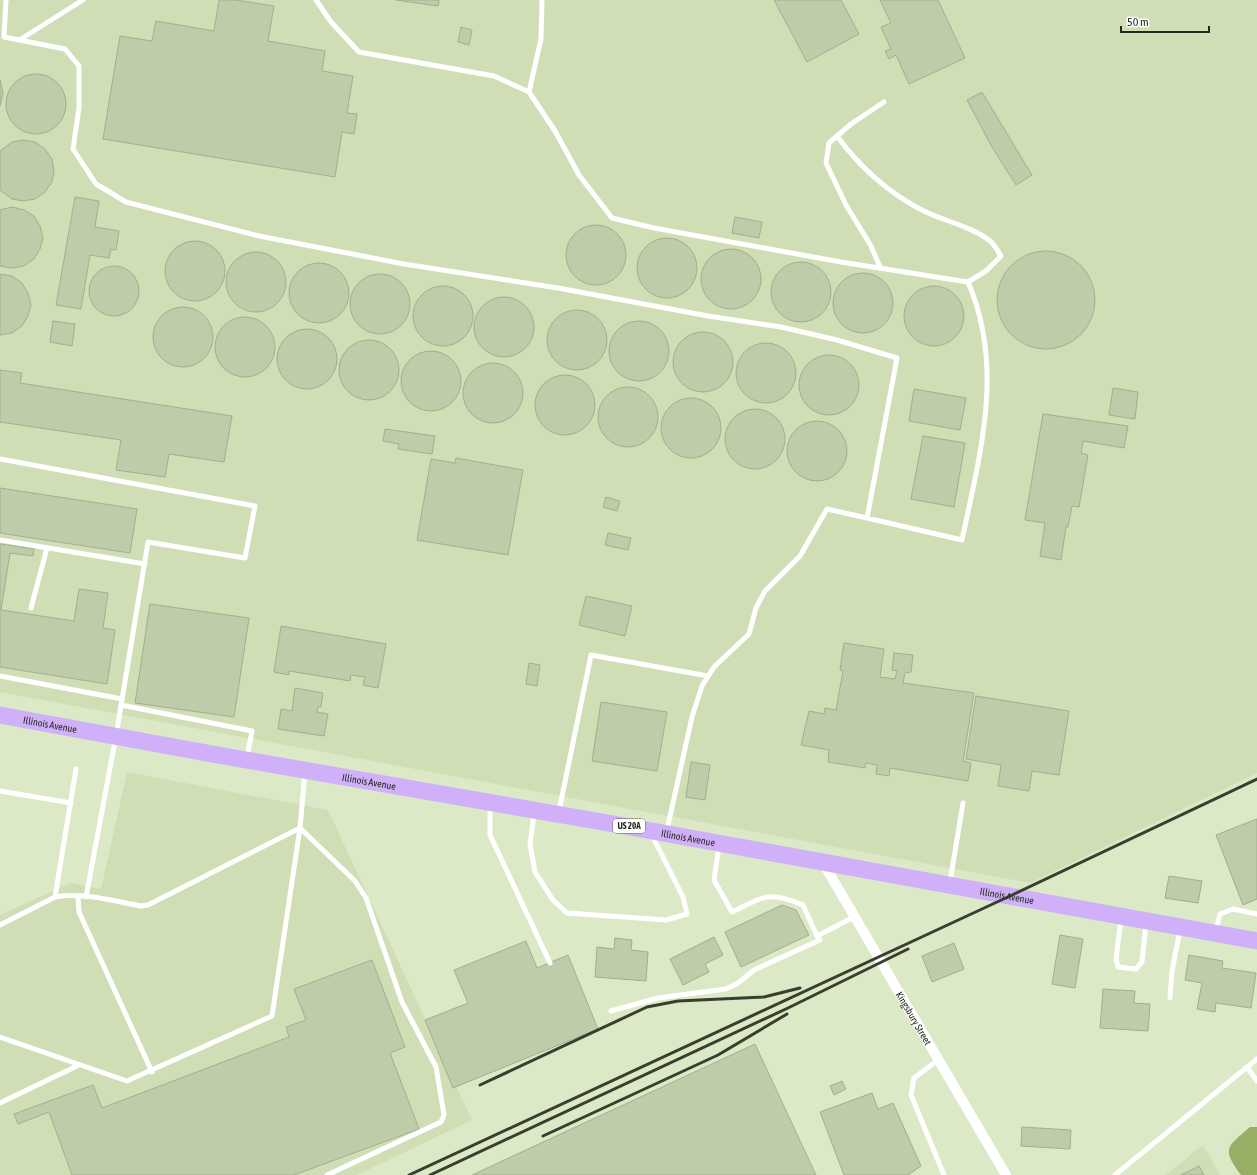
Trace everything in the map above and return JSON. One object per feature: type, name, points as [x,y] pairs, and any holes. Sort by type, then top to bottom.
[{"type":"main road","name":"Illinois Avenue","points":[[0,715],[246,760],[650,830],[1257,941]]},
{"type":"street","name":"Kingsbury Street","points":[[822,861],[1006,1175]]},
{"type":"lane","points":[[6,0],[4,37],[65,49],[79,66],[79,108],[73,149],[96,184],[126,202],[259,236],[404,264],[558,288],[708,316],[781,327],[837,340],[897,358],[867,518]]},
{"type":"lane","points":[[21,40],[83,0]]},
{"type":"lane","points":[[316,0],[331,22],[359,52],[494,76],[529,92],[555,131],[579,175],[612,218],[654,228],[841,262],[968,282],[986,271],[1001,256],[991,242],[965,228],[919,209],[884,187],[852,157],[837,136]]},
{"type":"lane","points":[[529,92],[541,40],[542,0]]},
{"type":"lane","points":[[880,267],[871,246],[846,205],[826,163],[829,143],[851,124],[884,102]]},
{"type":"lane","points":[[666,833],[698,695],[708,676],[727,654],[749,634],[756,608],[765,590],[800,556],[827,509],[962,540],[988,404],[987,368],[982,325],[976,300],[968,282]]},
{"type":"lane","points":[[0,459],[255,506],[245,558],[148,542],[116,736],[86,897]]},
{"type":"lane","points":[[0,540],[145,564]]},
{"type":"lane","points":[[31,608],[47,548]]},
{"type":"lane","points":[[558,814],[591,654],[708,676]]},
{"type":"lane","points":[[0,676],[122,699]]},
{"type":"lane","points":[[121,705],[252,731],[246,760]]},
{"type":"lane","points":[[55,897],[76,769]]},
{"type":"lane","points":[[0,1037],[127,1081],[152,1072],[272,1016],[300,828],[305,770]]},
{"type":"lane","points":[[0,791],[71,804]]},
{"type":"lane","points":[[490,802],[490,835],[550,963]]},
{"type":"lane","points":[[950,885],[962,804]]},
{"type":"lane","points":[[535,810],[530,845],[535,872],[553,900],[567,912],[666,920],[687,914],[683,896],[650,830]]},
{"type":"lane","points":[[0,925],[55,897],[78,896],[141,906],[148,905],[300,828]]},
{"type":"lane","points":[[300,828],[355,881],[366,898],[402,1002],[436,1067],[444,1115],[442,1122],[327,1175]]},
{"type":"lane","points":[[611,1011],[658,998],[726,989],[738,983],[754,970],[820,940],[803,904],[786,898],[767,896],[732,912],[714,880],[719,843]]},
{"type":"lane","points":[[78,896],[79,912],[152,1072]]},
{"type":"lane","points":[[1215,933],[1220,914],[1233,909],[1257,914]]},
{"type":"lane","points":[[1121,916],[1116,959],[1118,966],[1136,969],[1142,962],[1147,920]]},
{"type":"lane","points":[[817,936],[854,917]]},
{"type":"lane","points":[[1170,998],[1172,971],[1181,927]]},
{"type":"lane","points":[[1116,1175],[1257,1059]]},
{"type":"lane","points":[[938,1060],[914,1078],[911,1095],[944,1175]]},
{"type":"lane","points":[[0,1103],[80,1065]]},
{"type":"lane","points":[[1247,1067],[1257,1081]]},
{"type":"shaded area","points":[[0,0],[1257,0],[1257,773],[1030,883],[0,692]]},
{"type":"shaded area","points":[[127,772],[328,810],[472,1120],[357,1175],[0,1175],[0,915],[71,883],[101,889]]},
{"type":"shaded area","points":[[1250,1127],[1257,1127],[1257,1175],[1241,1175],[1231,1159],[1229,1148],[1236,1139]]},
{"type":"shaded area","points":[[1203,1145],[1220,1175],[1166,1175]]},
{"type":"building","points":[[219,0],[236,0],[274,6],[268,41],[325,51],[322,71],[353,76],[347,113],[357,114],[354,134],[342,132],[335,177],[103,139],[120,36],[152,41],[156,21],[214,31]]},
{"type":"building","points":[[396,0],[439,0],[438,6]]},
{"type":"building","points":[[774,0],[841,0],[859,34],[807,62]]},
{"type":"building","points":[[880,0],[938,0],[965,58],[909,84],[896,55],[889,59],[885,51],[891,49],[881,27],[891,23]]},
{"type":"building","points":[[461,27],[472,30],[469,45],[458,42]]},
{"type":"building","points":[[30,74],[42,74],[53,79],[61,87],[66,98],[64,116],[53,129],[42,134],[30,134],[19,129],[11,121],[6,110],[6,98],[11,87],[19,79]]},
{"type":"building","points":[[0,80],[3,93],[0,106]]},
{"type":"building","points":[[982,92],[1032,175],[1016,185],[992,147],[967,100]]},
{"type":"building","points":[[23,140],[35,142],[45,149],[52,159],[54,171],[52,182],[45,192],[35,199],[23,201],[12,199],[0,190],[0,151],[12,142]]},
{"type":"building","points":[[75,197],[99,201],[95,227],[119,231],[116,250],[111,249],[109,258],[90,255],[81,309],[56,305]]},
{"type":"building","points":[[12,207],[24,210],[34,216],[40,226],[43,238],[40,249],[34,259],[24,266],[12,268],[0,266],[0,210]]},
{"type":"building","points":[[735,217],[762,222],[759,238],[732,233]]},
{"type":"building","points":[[590,225],[602,225],[613,230],[621,238],[626,249],[624,267],[613,280],[602,285],[590,285],[579,280],[571,272],[566,261],[566,249],[571,238],[579,230]]},
{"type":"building","points":[[661,238],[673,238],[684,243],[692,251],[697,262],[695,280],[684,293],[673,298],[661,298],[650,293],[642,285],[637,274],[637,262],[642,251],[650,243]]},
{"type":"building","points":[[189,241],[201,241],[212,246],[220,254],[225,265],[223,283],[212,296],[201,301],[189,301],[178,296],[170,288],[165,277],[165,265],[170,254],[178,246]]},
{"type":"building","points":[[725,249],[737,249],[748,254],[756,262],[761,273],[759,291],[748,304],[737,309],[725,309],[714,304],[706,296],[701,285],[701,273],[706,262],[714,254]]},
{"type":"building","points":[[1046,251],[1065,255],[1081,265],[1091,281],[1095,300],[1091,319],[1081,335],[1065,345],[1046,349],[1027,345],[1011,335],[1001,319],[997,300],[1001,281],[1011,265],[1027,255]]},
{"type":"building","points":[[250,252],[262,252],[273,257],[281,265],[286,276],[284,294],[273,307],[262,312],[250,312],[239,307],[231,299],[226,288],[226,276],[231,265],[239,257]]},
{"type":"building","points":[[795,262],[807,262],[818,267],[826,275],[831,286],[829,304],[818,317],[807,322],[795,322],[784,317],[776,309],[771,298],[771,286],[776,275],[784,267]]},
{"type":"building","points":[[313,263],[325,263],[336,268],[344,276],[349,287],[347,305],[336,318],[325,323],[313,323],[302,318],[294,310],[289,299],[289,287],[294,276],[302,268]]},
{"type":"building","points":[[114,266],[123,268],[132,273],[137,282],[139,291],[137,300],[132,309],[123,314],[114,316],[105,314],[96,309],[91,300],[89,291],[91,282],[96,273],[105,268]]},
{"type":"building","points":[[857,273],[869,273],[880,278],[888,286],[893,297],[891,315],[880,328],[869,333],[857,333],[846,328],[838,320],[833,309],[833,297],[838,286],[846,278]]},
{"type":"building","points":[[0,274],[12,276],[22,283],[28,293],[31,305],[28,316],[22,326],[12,333],[0,335]]},
{"type":"building","points":[[374,274],[386,274],[397,279],[405,287],[410,298],[408,316],[397,329],[386,334],[374,334],[363,329],[355,321],[350,310],[350,298],[355,287],[363,279]]},
{"type":"building","points":[[437,286],[449,286],[460,291],[468,299],[473,310],[471,328],[460,341],[449,346],[437,346],[426,341],[418,333],[413,322],[413,310],[418,299],[426,291]]},
{"type":"building","points":[[928,286],[940,286],[951,291],[959,299],[964,310],[962,328],[951,341],[940,346],[928,346],[917,341],[909,333],[904,322],[904,310],[909,299],[917,291]]},
{"type":"building","points":[[498,297],[510,297],[521,302],[529,310],[534,321],[532,339],[521,352],[510,357],[498,357],[487,352],[479,344],[474,333],[474,321],[479,310],[487,302]]},
{"type":"building","points":[[177,307],[189,307],[200,312],[208,320],[213,331],[211,349],[200,362],[189,367],[177,367],[166,362],[158,354],[153,343],[153,331],[158,320],[166,312]]},
{"type":"building","points":[[571,310],[583,310],[594,315],[602,323],[607,334],[605,352],[594,365],[583,370],[571,370],[560,365],[552,357],[547,346],[547,334],[552,323],[560,315]]},
{"type":"building","points":[[239,317],[251,317],[262,322],[270,330],[275,341],[273,359],[262,372],[251,377],[239,377],[228,372],[220,364],[215,353],[215,341],[220,330],[228,322]]},
{"type":"building","points":[[53,321],[75,324],[72,346],[50,342]]},
{"type":"building","points":[[633,321],[645,321],[656,326],[664,334],[669,345],[667,363],[656,376],[645,381],[633,381],[622,376],[614,368],[609,357],[609,345],[614,334],[622,326]]},
{"type":"building","points":[[301,329],[313,329],[324,334],[332,342],[337,353],[335,371],[324,384],[313,389],[301,389],[290,384],[282,376],[277,365],[277,353],[282,342],[290,334]]},
{"type":"building","points":[[697,332],[709,332],[720,337],[728,345],[733,356],[731,374],[720,387],[709,392],[697,392],[686,387],[678,379],[673,368],[673,356],[678,345],[686,337]]},
{"type":"building","points":[[363,340],[375,340],[386,345],[394,353],[399,364],[397,382],[386,395],[375,400],[363,400],[352,395],[344,387],[339,376],[339,364],[344,353],[352,345]]},
{"type":"building","points":[[760,343],[772,343],[783,348],[791,356],[796,367],[794,385],[783,398],[772,403],[760,403],[749,398],[741,390],[736,379],[736,367],[741,356],[749,348]]},
{"type":"building","points":[[425,351],[437,351],[448,356],[456,364],[461,375],[459,393],[448,406],[437,411],[425,411],[414,406],[406,398],[401,387],[401,375],[406,364],[414,356]]},
{"type":"building","points":[[823,355],[835,355],[846,360],[854,368],[859,379],[857,397],[846,410],[835,415],[823,415],[812,410],[804,402],[799,391],[799,379],[804,368],[812,360]]},
{"type":"building","points":[[487,363],[499,363],[510,368],[518,376],[523,387],[521,405],[510,418],[499,423],[487,423],[476,418],[468,410],[463,399],[463,387],[468,376],[476,368]]},
{"type":"building","points":[[0,370],[22,373],[20,383],[232,416],[224,462],[169,454],[165,477],[116,470],[121,440],[0,422]]},
{"type":"building","points":[[559,375],[571,375],[582,380],[590,388],[595,399],[593,417],[582,430],[571,435],[559,435],[548,430],[540,422],[535,411],[535,399],[540,388],[548,380]]},
{"type":"building","points":[[622,387],[634,387],[645,392],[653,400],[658,411],[656,429],[645,442],[634,447],[622,447],[611,442],[603,434],[598,423],[598,411],[603,400],[611,392]]},
{"type":"building","points":[[1113,388],[1138,392],[1135,419],[1109,415]]},
{"type":"building","points":[[914,389],[966,398],[960,430],[909,421]]},
{"type":"building","points":[[685,398],[697,398],[708,403],[716,411],[721,422],[719,440],[708,453],[697,458],[685,458],[674,453],[666,445],[661,434],[661,422],[666,411],[674,403]]},
{"type":"building","points":[[749,409],[761,409],[772,414],[780,422],[785,433],[783,451],[772,464],[761,469],[749,469],[738,464],[730,456],[725,445],[725,433],[730,422],[738,414]]},
{"type":"building","points":[[1043,414],[1128,426],[1124,448],[1083,441],[1081,453],[1088,455],[1079,507],[1072,506],[1068,527],[1066,527],[1061,560],[1040,556],[1045,523],[1025,520]]},
{"type":"building","points":[[811,421],[823,421],[834,426],[842,434],[847,445],[845,463],[834,476],[823,481],[811,481],[800,476],[792,468],[787,457],[787,445],[792,434],[800,426]]},
{"type":"building","points":[[385,429],[435,436],[432,454],[398,449],[399,444],[383,441]]},
{"type":"building","points":[[923,436],[965,443],[954,507],[911,499]]},
{"type":"building","points":[[456,458],[523,470],[508,555],[417,540],[431,459],[455,463]]},
{"type":"building","points":[[0,488],[137,509],[130,553],[0,533]]},
{"type":"building","points":[[606,497],[620,501],[617,511],[603,507]]},
{"type":"building","points":[[608,533],[631,538],[628,550],[605,545]]},
{"type":"building","points":[[0,544],[34,549],[33,556],[10,553],[1,610],[74,621],[79,589],[108,593],[103,628],[115,630],[107,684],[0,667]]},
{"type":"building","points":[[586,596],[632,606],[625,636],[579,625]]},
{"type":"building","points":[[150,604],[249,618],[234,717],[135,703]]},
{"type":"building","points":[[281,626],[386,644],[378,688],[363,685],[365,677],[351,675],[350,681],[289,671],[289,675],[274,672]]},
{"type":"building","points":[[844,643],[884,649],[880,677],[895,679],[897,671],[892,670],[894,653],[913,655],[911,672],[905,673],[903,683],[974,693],[963,761],[971,763],[968,781],[890,768],[889,776],[876,774],[877,765],[866,763],[865,768],[828,762],[829,750],[801,745],[809,711],[824,714],[825,708],[836,710],[843,671],[840,670]]},
{"type":"building","points":[[529,663],[540,665],[537,686],[526,684]]},
{"type":"building","points":[[295,688],[323,693],[321,707],[318,707],[317,712],[328,714],[324,736],[278,729],[281,709],[292,711]]},
{"type":"building","points":[[976,696],[1069,711],[1059,775],[1032,771],[1029,791],[998,786],[1001,765],[966,759]]},
{"type":"building","points":[[601,702],[667,712],[657,771],[592,761]]},
{"type":"building","points":[[691,762],[710,765],[705,800],[686,797]]},
{"type":"building","points":[[1257,819],[1257,899],[1243,905],[1216,835]]},
{"type":"building","points":[[1169,876],[1202,881],[1198,903],[1165,898]]},
{"type":"building","points":[[782,905],[796,910],[809,935],[741,967],[725,932]]},
{"type":"building","points":[[1060,935],[1083,939],[1075,988],[1052,984]]},
{"type":"building","points":[[714,937],[723,955],[705,964],[709,972],[683,985],[670,959]]},
{"type":"building","points":[[615,938],[632,940],[631,950],[648,952],[646,981],[595,977],[597,947],[614,949]]},
{"type":"building","points":[[526,941],[537,968],[568,955],[598,1029],[453,1088],[425,1020],[468,1003],[454,970]]},
{"type":"building","points":[[954,943],[964,969],[932,982],[922,956]]},
{"type":"building","points":[[1189,955],[1223,961],[1222,968],[1256,973],[1251,1008],[1216,1003],[1215,1012],[1197,1009],[1202,983],[1185,980]]},
{"type":"building","points":[[372,960],[405,1047],[390,1053],[419,1129],[294,1175],[72,1175],[49,1112],[18,1124],[14,1114],[93,1085],[102,1108],[289,1037],[286,1027],[306,1020],[294,989]]},
{"type":"building","points":[[1103,989],[1135,991],[1134,1003],[1150,1004],[1148,1031],[1100,1028]]},
{"type":"building","points":[[755,1044],[816,1175],[472,1175]]},
{"type":"building","points":[[842,1081],[846,1089],[834,1095],[830,1086]]},
{"type":"building","points":[[872,1093],[878,1109],[893,1103],[921,1166],[908,1175],[844,1175],[820,1112]]},
{"type":"building","points":[[1022,1127],[1071,1130],[1070,1149],[1021,1146]]},
{"type":"building","points":[[1199,1166],[1204,1175],[1181,1175]]},
{"type":"railway","points":[[409,1175],[1010,896],[1257,779]]},
{"type":"railway","points":[[430,1175],[788,1008],[908,949]]},
{"type":"railway","points":[[480,1085],[647,1007],[678,1001],[764,997],[800,988]]},
{"type":"railway","points":[[543,1136],[718,1055],[787,1014]]}]
